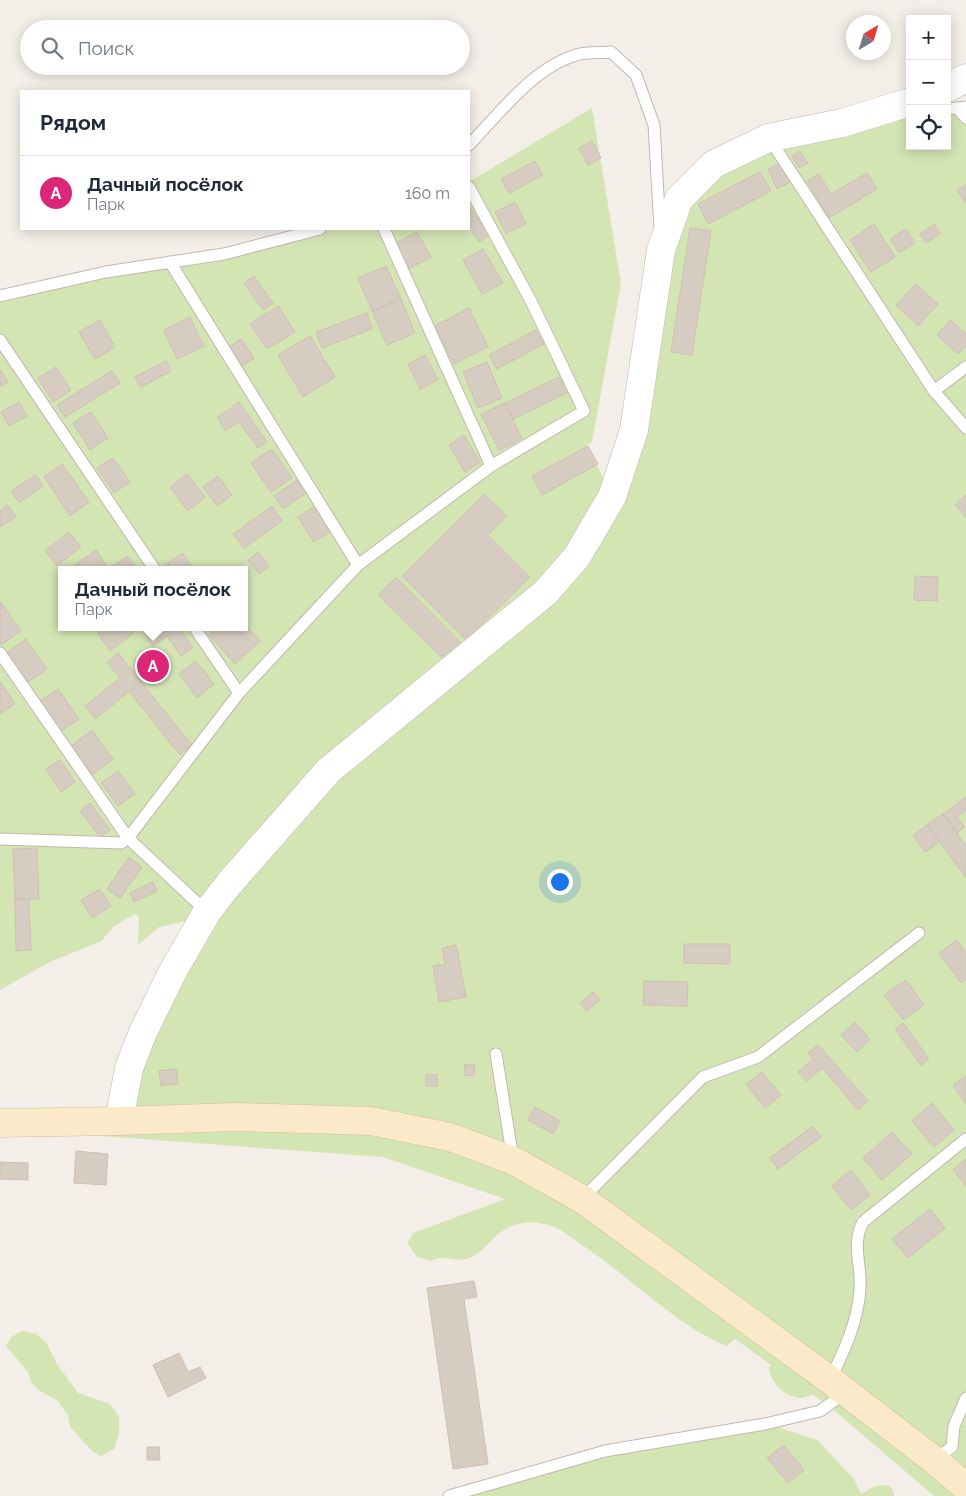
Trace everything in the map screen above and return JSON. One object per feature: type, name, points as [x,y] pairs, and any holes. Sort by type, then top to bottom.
[{"type":"main road","points":[[0,1123],[235,1117],[371,1121],[450,1137],[514,1161],[582,1199],[838,1386],[963,1481]]},
{"type":"street","points":[[954,103],[966,78]]},
{"type":"street","points":[[119,1121],[129,1068],[173,971],[207,912],[328,771],[545,593],[576,558],[612,497],[634,430],[661,250],[679,199],[714,164],[768,138],[842,123],[906,103]]},
{"type":"lane","points":[[470,144],[510,101],[551,66],[581,54],[611,52],[636,75],[654,125],[661,250]]},
{"type":"lane","points":[[954,103],[966,118]]},
{"type":"lane","points":[[906,116],[768,138],[934,390],[966,428]]},
{"type":"lane","points":[[0,839],[121,843],[128,838],[239,693],[358,565],[491,466],[584,411],[531,300],[470,189]]},
{"type":"lane","points":[[0,296],[106,272],[224,254],[316,230]]},
{"type":"lane","points":[[384,230],[491,466]]},
{"type":"lane","points":[[170,262],[358,565]]},
{"type":"lane","points":[[0,340],[152,566]]},
{"type":"lane","points":[[934,390],[966,367]]},
{"type":"lane","points":[[197,631],[239,693]]},
{"type":"lane","points":[[0,653],[128,838],[207,912]]},
{"type":"lane","points":[[582,1199],[703,1077],[758,1057],[919,933]]},
{"type":"lane","points":[[496,1054],[514,1161]]},
{"type":"lane","points":[[449,1496],[605,1451],[765,1424],[820,1411],[838,1386],[852,1333],[860,1289],[857,1232],[863,1222],[966,1139]]},
{"type":"lane","points":[[934,1460],[952,1447],[954,1426],[966,1398]]},
{"type":"green space","points":[[966,107],[966,1496],[934,1496],[835,1411],[812,1394],[798,1398],[784,1392],[770,1375],[769,1368],[771,1365],[735,1339],[727,1346],[691,1327],[654,1301],[602,1259],[554,1227],[532,1223],[513,1226],[497,1235],[474,1256],[461,1260],[439,1258],[430,1261],[417,1257],[407,1243],[413,1233],[505,1199],[383,1157],[87,1135],[119,1121],[196,919],[159,927],[138,945],[139,917],[135,914],[114,926],[101,941],[48,963],[0,990],[0,296],[224,254],[316,230],[470,230],[470,181],[592,108],[621,283],[592,442],[587,445],[612,496],[661,250],[714,164],[906,116],[906,150],[951,150],[951,109]]},
{"type":"green space","points":[[22,1331],[37,1334],[47,1344],[57,1364],[78,1393],[110,1404],[119,1417],[119,1433],[114,1449],[101,1456],[92,1451],[70,1427],[68,1415],[58,1401],[40,1391],[31,1382],[28,1372],[6,1346],[11,1337]]},
{"type":"green space","points":[[772,1425],[817,1440],[854,1479],[861,1494],[875,1486],[888,1485],[892,1489],[894,1496],[463,1496],[578,1459]]},
{"type":"building","points":[[592,141],[601,158],[588,165],[579,148]]},
{"type":"building","points":[[800,151],[808,163],[799,168],[792,156]]},
{"type":"building","points":[[535,161],[543,175],[509,193],[501,179]]},
{"type":"building","points":[[781,163],[790,182],[777,189],[768,169]]},
{"type":"building","points":[[760,172],[771,191],[708,224],[698,204]]},
{"type":"building","points":[[867,173],[877,189],[829,218],[807,181],[819,174],[831,194]]},
{"type":"building","points":[[966,184],[966,203],[957,191]]},
{"type":"building","points":[[515,202],[526,224],[506,234],[495,212]]},
{"type":"building","points":[[470,207],[489,235],[479,242],[470,228]]},
{"type":"building","points":[[874,224],[895,257],[871,272],[850,240]]},
{"type":"building","points":[[934,224],[940,234],[926,243],[920,234]]},
{"type":"building","points":[[690,228],[711,231],[692,355],[671,352]]},
{"type":"building","points":[[906,229],[915,243],[899,253],[890,239]]},
{"type":"building","points":[[417,232],[431,257],[407,270],[394,244]]},
{"type":"building","points":[[483,249],[503,283],[482,294],[463,260]]},
{"type":"building","points":[[386,266],[401,299],[372,311],[358,278]]},
{"type":"building","points":[[254,276],[273,303],[263,310],[244,283]]},
{"type":"building","points":[[916,284],[938,304],[918,326],[896,305]]},
{"type":"building","points":[[401,299],[415,333],[387,345],[372,311]]},
{"type":"building","points":[[278,306],[295,332],[267,349],[250,324]]},
{"type":"building","points":[[469,308],[488,347],[454,364],[435,326]]},
{"type":"building","points":[[367,313],[372,329],[322,348],[316,332]]},
{"type":"building","points":[[190,317],[204,346],[177,359],[164,330]]},
{"type":"building","points":[[100,320],[115,347],[95,359],[79,332]]},
{"type":"building","points":[[950,320],[966,334],[966,346],[958,354],[937,335]]},
{"type":"building","points":[[536,330],[544,344],[497,369],[489,355]]},
{"type":"building","points":[[310,336],[335,377],[303,397],[278,355]]},
{"type":"building","points":[[241,339],[254,358],[242,366],[229,347]]},
{"type":"building","points":[[425,355],[438,380],[420,389],[408,364]]},
{"type":"building","points":[[166,361],[171,371],[141,387],[135,377]]},
{"type":"building","points":[[487,362],[502,398],[478,408],[463,372]]},
{"type":"building","points":[[56,367],[71,390],[53,402],[38,378]]},
{"type":"building","points":[[0,369],[8,382],[0,387]]},
{"type":"building","points":[[112,371],[120,383],[65,417],[57,405]]},
{"type":"building","points":[[559,377],[567,393],[513,419],[505,403]]},
{"type":"building","points":[[19,402],[27,416],[9,426],[1,412]]},
{"type":"building","points":[[239,402],[267,442],[258,448],[239,422],[226,431],[217,418]]},
{"type":"building","points":[[505,403],[522,439],[499,450],[481,414]]},
{"type":"building","points":[[91,412],[108,438],[90,450],[73,423]]},
{"type":"building","points":[[464,435],[480,462],[465,472],[449,445]]},
{"type":"building","points":[[588,446],[598,464],[542,495],[532,476]]},
{"type":"building","points":[[272,449],[292,478],[271,492],[251,463]]},
{"type":"building","points":[[113,458],[130,482],[114,493],[97,468]]},
{"type":"building","points":[[62,464],[89,502],[70,516],[44,477]]},
{"type":"building","points":[[187,474],[205,497],[188,511],[170,487]]},
{"type":"building","points":[[36,475],[43,486],[19,503],[11,491]]},
{"type":"building","points":[[218,476],[232,495],[217,506],[203,487]]},
{"type":"building","points":[[297,480],[306,493],[283,509],[274,496]]},
{"type":"building","points":[[484,494],[507,516],[488,535],[530,577],[466,640],[402,576]]},
{"type":"building","points":[[966,495],[966,518],[955,505]]},
{"type":"building","points":[[8,505],[16,517],[0,527],[0,511]]},
{"type":"building","points":[[272,506],[282,521],[244,548],[233,534]]},
{"type":"building","points":[[315,506],[331,531],[314,542],[298,517]]},
{"type":"building","points":[[69,532],[81,547],[57,566],[45,551]]},
{"type":"building","points":[[96,550],[106,566],[74,566]]},
{"type":"building","points":[[258,552],[269,566],[259,574],[248,560]]},
{"type":"building","points":[[182,553],[192,566],[164,566]]},
{"type":"building","points":[[128,556],[135,566],[113,566]]},
{"type":"building","points":[[915,576],[938,577],[937,601],[914,600]]},
{"type":"building","points":[[396,577],[462,644],[445,661],[378,595]]},
{"type":"building","points":[[0,601],[21,631],[1,645],[0,643]]},
{"type":"building","points":[[248,628],[260,641],[235,664],[209,635],[214,631],[248,631]]},
{"type":"building","points":[[101,631],[132,631],[133,633],[110,651],[98,634]]},
{"type":"building","points":[[143,631],[174,631],[153,646]]},
{"type":"building","points":[[174,631],[182,631],[193,648],[181,656],[167,636]]},
{"type":"building","points":[[26,639],[47,669],[25,684],[4,655]]},
{"type":"building","points":[[118,653],[141,682],[95,719],[85,706],[120,678],[107,662]]},
{"type":"building","points":[[196,661],[214,684],[197,698],[179,674]]},
{"type":"building","points":[[0,681],[15,704],[0,714]]},
{"type":"building","points":[[141,682],[192,745],[180,755],[129,691]]},
{"type":"building","points":[[58,689],[79,719],[60,732],[39,702]]},
{"type":"building","points":[[92,730],[113,759],[92,775],[71,746]]},
{"type":"building","points":[[60,760],[75,782],[61,792],[46,769]]},
{"type":"building","points":[[118,771],[135,794],[118,806],[101,783]]},
{"type":"building","points":[[966,797],[966,810],[957,817],[964,827],[957,833],[943,814]]},
{"type":"building","points":[[90,803],[110,830],[100,837],[80,811]]},
{"type":"building","points":[[943,814],[966,846],[966,878],[927,825]]},
{"type":"building","points":[[927,825],[940,842],[925,852],[913,836]]},
{"type":"building","points":[[37,848],[39,899],[15,899],[13,849]]},
{"type":"building","points":[[129,857],[142,867],[120,898],[107,889]]},
{"type":"building","points":[[153,882],[157,891],[134,902],[130,893]]},
{"type":"building","points":[[100,889],[111,906],[92,918],[81,900]]},
{"type":"building","points":[[15,899],[29,899],[31,950],[16,951]]},
{"type":"building","points":[[957,940],[966,953],[966,979],[961,983],[939,953]]},
{"type":"building","points":[[684,944],[730,944],[730,964],[684,963]]},
{"type":"building","points":[[456,945],[466,997],[439,1002],[433,966],[445,964],[442,948]]},
{"type":"building","points":[[906,980],[924,1005],[903,1020],[884,995]]},
{"type":"building","points":[[644,981],[688,982],[687,1006],[643,1005]]},
{"type":"building","points":[[593,992],[600,1000],[587,1011],[580,1003]]},
{"type":"building","points":[[855,1022],[870,1039],[857,1052],[841,1035]]},
{"type":"building","points":[[903,1023],[929,1059],[921,1065],[895,1029]]},
{"type":"building","points":[[818,1045],[868,1101],[858,1110],[822,1068],[807,1081],[798,1072],[813,1059],[808,1053]]},
{"type":"building","points":[[465,1064],[475,1065],[474,1076],[464,1075]]},
{"type":"building","points":[[176,1069],[178,1084],[161,1086],[159,1071]]},
{"type":"building","points":[[762,1072],[781,1095],[765,1108],[746,1084]]},
{"type":"building","points":[[426,1075],[437,1075],[437,1086],[426,1086]]},
{"type":"building","points":[[966,1076],[966,1104],[953,1085]]},
{"type":"building","points":[[932,1103],[954,1130],[934,1147],[912,1121]]},
{"type":"building","points":[[535,1107],[560,1121],[553,1134],[528,1120]]},
{"type":"building","points":[[813,1126],[821,1137],[778,1169],[770,1158]]},
{"type":"building","points":[[892,1132],[912,1154],[882,1180],[863,1158]]},
{"type":"building","points":[[76,1151],[108,1154],[106,1185],[74,1183]]},
{"type":"building","points":[[966,1159],[966,1186],[953,1170]]},
{"type":"building","points":[[0,1162],[28,1163],[28,1180],[0,1179]]},
{"type":"building","points":[[851,1170],[870,1195],[851,1210],[832,1186]]},
{"type":"building","points":[[930,1209],[945,1228],[908,1258],[892,1239]]},
{"type":"building","points":[[474,1281],[477,1297],[464,1299],[488,1464],[453,1469],[427,1288]]},
{"type":"building","points":[[179,1353],[188,1372],[200,1367],[206,1378],[168,1397],[153,1365]]},
{"type":"building","points":[[784,1445],[804,1470],[788,1483],[767,1458]]},
{"type":"building","points":[[147,1447],[159,1447],[160,1460],[147,1460]]},
{"type":"place","name":"Дачный посёлок","points":[[153,666]]}]
